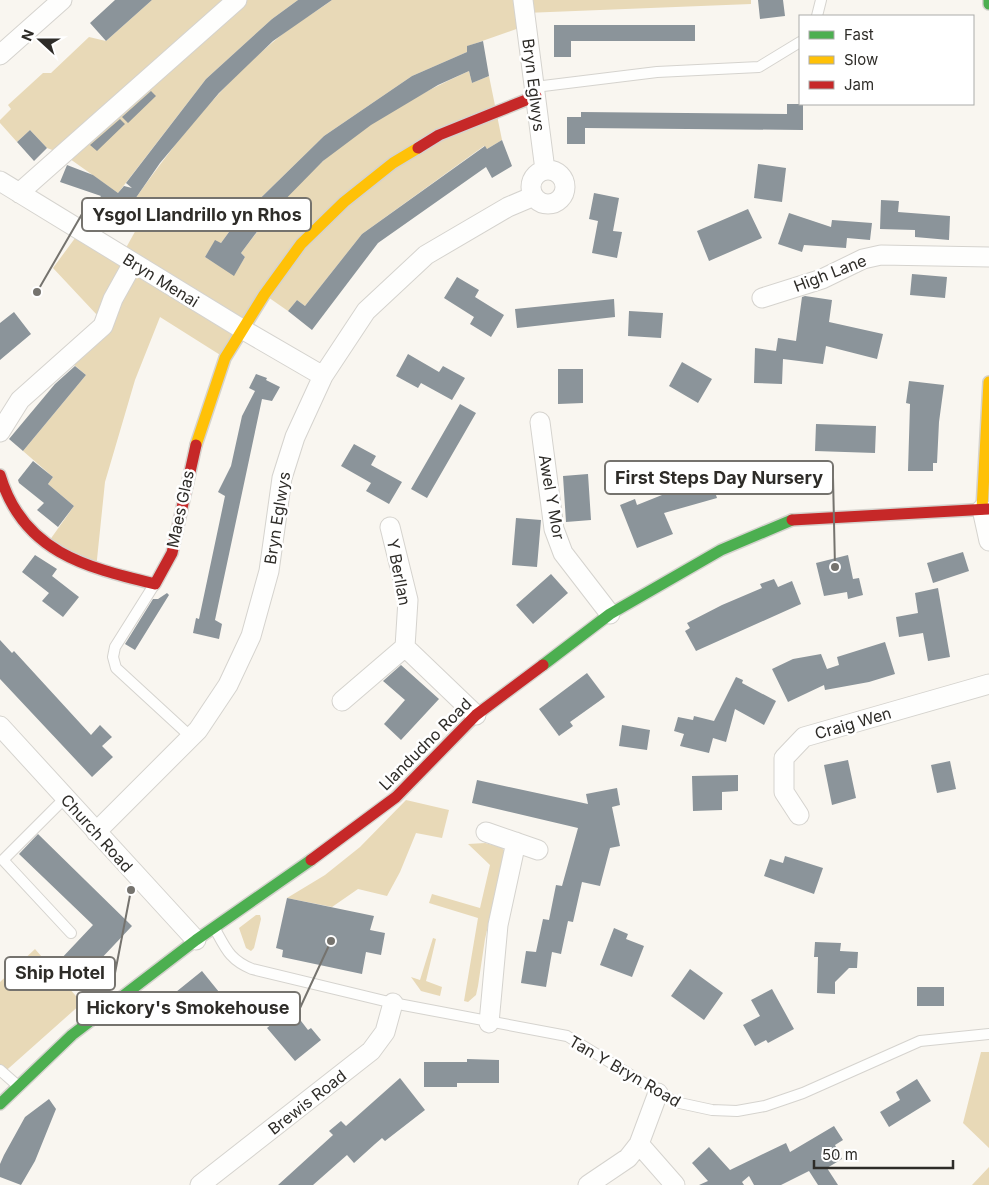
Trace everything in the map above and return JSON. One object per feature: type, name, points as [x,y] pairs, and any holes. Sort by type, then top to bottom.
[{"type":"main road","name":"Maes Glas","points":[[155,584],[172,553],[192,457],[225,358],[242,329],[301,244],[344,202],[393,163],[439,134],[535,91]]},
{"type":"main road","points":[[986,509],[989,382]]},
{"type":"main road","points":[[0,475],[10,504],[23,521],[47,544],[72,560],[96,569],[155,584]]},
{"type":"main road","name":"Llandudno Road","points":[[0,1104],[72,1035],[196,940],[346,836],[396,798],[476,715],[610,614],[721,550],[796,518],[986,509]]},
{"type":"street","points":[[0,55],[62,0]]},
{"type":"street","points":[[19,193],[237,0]]},
{"type":"street","name":"Bryn Eglwys","points":[[523,0],[545,170]]},
{"type":"street","points":[[545,170],[554,171],[562,176],[565,184],[564,194],[556,202],[548,204],[534,196],[532,184],[534,178],[545,170]]},
{"type":"street","name":"Bryn Menai","points":[[0,181],[242,329],[323,376]]},
{"type":"street","name":"Bryn Eglwys","points":[[96,832],[198,730],[228,685],[251,636],[269,571],[282,478],[295,437],[323,376],[366,311],[426,255],[508,207],[534,196]]},
{"type":"street","name":"High Lane","points":[[762,298],[822,279],[863,259],[881,255],[989,257]]},
{"type":"street","points":[[0,432],[20,400],[103,326],[113,299],[133,263]]},
{"type":"street","name":"Awel Y Mor","points":[[540,422],[554,528],[562,553],[610,614]]},
{"type":"street","points":[[986,509],[989,541]]},
{"type":"street","name":"Y Berllan","points":[[390,527],[408,600],[405,647]]},
{"type":"street","points":[[342,701],[405,647],[476,715]]},
{"type":"street","name":"Craig Wen","points":[[799,815],[784,792],[784,758],[804,737],[989,684]]},
{"type":"street","name":"Church Road","points":[[0,726],[196,940]]},
{"type":"street","points":[[486,832],[538,850]]},
{"type":"street","points":[[489,1023],[498,925],[516,842]]},
{"type":"street","name":"Brewis Road","points":[[200,1185],[372,1051],[385,1032],[393,1003]]},
{"type":"street","points":[[588,1185],[628,1158],[639,1144],[658,1093]]},
{"type":"street","points":[[639,1144],[675,1185]]},
{"type":"lane","points":[[817,15],[822,0]]},
{"type":"lane","points":[[535,91],[657,72],[759,67],[799,43]]},
{"type":"lane","points":[[155,584],[115,647],[113,657],[116,668],[191,737]]},
{"type":"lane","points":[[65,798],[3,860],[71,933]]},
{"type":"lane","name":"Tan Y Bryn Road","points":[[214,928],[230,956],[238,963],[393,1003],[489,1023],[567,1036],[675,1102],[712,1110],[737,1111],[765,1106],[803,1093],[920,1041],[989,1034]]},
{"type":"lane","points":[[0,1070],[18,1086]]},
{"type":"shaded area","points":[[152,0],[298,0],[272,19],[206,79],[118,193],[63,154],[47,148],[30,130],[17,142],[0,123],[0,120],[11,109],[8,105],[43,73],[51,73],[89,37],[106,41]]},
{"type":"shaded area","points":[[332,0],[751,0],[751,4],[525,13],[522,27],[468,46],[467,52],[412,76],[324,136],[237,221],[221,243],[215,241],[205,257],[234,275],[245,257],[241,253],[269,217],[311,172],[338,148],[392,111],[469,71],[472,83],[489,76],[502,140],[487,149],[484,146],[362,234],[305,306],[297,300],[288,311],[265,295],[225,358],[160,317],[135,380],[105,482],[96,569],[47,544],[74,506],[48,484],[53,477],[23,451],[86,375],[72,363],[103,326],[97,315],[53,268],[81,230],[122,255],[142,219],[139,206],[133,202],[181,138],[216,97],[253,59],[287,31]]},
{"type":"shaded area","points":[[406,800],[449,810],[442,838],[416,833],[400,872],[387,896],[358,889],[332,907],[287,898],[325,875],[360,847]]},
{"type":"shaded area","points":[[485,843],[501,847],[505,851],[485,939],[476,995],[468,1002],[464,1001],[478,918],[429,903],[432,894],[480,908],[490,865],[468,844]]},
{"type":"shaded area","points":[[256,915],[260,915],[261,919],[254,948],[251,951],[246,948],[239,928]]},
{"type":"shaded area","points":[[433,938],[436,939],[426,981],[442,987],[440,996],[421,991],[411,977],[420,980]]},
{"type":"shaded area","points":[[35,949],[82,1003],[0,1076],[0,982]]},
{"type":"shaded area","points":[[981,1052],[989,1052],[989,1148],[963,1123]]},
{"type":"shaded area","points":[[989,1167],[989,1185],[972,1185]]},
{"type":"building","points":[[115,0],[152,0],[106,41],[90,23]]},
{"type":"building","points":[[298,0],[332,0],[273,41],[219,93],[160,163],[133,202],[139,206],[130,219],[98,200],[101,196],[60,182],[67,165],[93,175],[118,193],[124,186],[132,188],[126,183],[206,79],[272,19]]},
{"type":"building","points":[[758,0],[783,0],[785,16],[760,19]]},
{"type":"building","points":[[554,25],[695,25],[695,41],[571,41],[571,57],[554,57]]},
{"type":"building","points":[[483,41],[489,76],[472,83],[469,71],[438,85],[371,125],[323,161],[268,217],[241,253],[245,257],[234,276],[205,257],[215,240],[221,243],[237,221],[324,136],[412,76],[467,52],[467,46]]},
{"type":"building","points":[[151,91],[156,96],[128,123],[122,117]]},
{"type":"building","points":[[787,104],[803,105],[803,130],[585,128],[585,144],[567,144],[567,117],[581,117],[581,112],[787,114]]},
{"type":"building","points":[[120,119],[125,124],[97,151],[90,145]]},
{"type":"building","points":[[30,130],[47,148],[34,161],[17,142]]},
{"type":"building","points":[[502,140],[512,166],[492,178],[486,167],[378,243],[312,330],[288,311],[297,300],[305,306],[362,234],[485,146],[487,149]]},
{"type":"building","points":[[758,164],[786,168],[782,202],[754,198]]},
{"type":"building","points":[[594,193],[619,198],[613,231],[622,232],[617,258],[592,253],[598,221],[589,219]]},
{"type":"building","points":[[881,200],[899,201],[898,212],[950,216],[949,240],[915,237],[915,230],[880,229]]},
{"type":"building","points":[[748,209],[762,238],[709,261],[697,231]]},
{"type":"building","points":[[789,213],[831,227],[832,220],[872,223],[870,240],[847,238],[846,248],[804,245],[802,252],[778,244]]},
{"type":"building","points":[[912,274],[947,277],[945,298],[910,295]]},
{"type":"building","points":[[457,277],[479,290],[475,297],[504,315],[491,337],[470,324],[474,317],[444,298]]},
{"type":"building","points":[[802,297],[832,300],[829,322],[883,334],[877,359],[826,346],[823,364],[783,359],[782,384],[754,383],[755,348],[776,351],[778,338],[796,341]]},
{"type":"building","points":[[614,299],[615,317],[517,328],[515,309]]},
{"type":"building","points":[[629,311],[663,313],[661,338],[628,336]]},
{"type":"building","points":[[14,312],[31,334],[0,360],[0,323]]},
{"type":"building","points":[[408,354],[439,372],[443,366],[465,378],[452,400],[421,383],[418,388],[396,376]]},
{"type":"building","points":[[682,362],[712,379],[698,403],[669,386]]},
{"type":"building","points":[[75,366],[86,375],[23,451],[9,439],[55,384]]},
{"type":"building","points":[[558,369],[583,369],[583,403],[558,404]]},
{"type":"building","points":[[256,374],[267,378],[266,380],[280,387],[272,401],[262,399],[215,620],[222,624],[219,639],[193,633],[196,618],[199,619],[225,496],[218,492],[231,466],[242,416],[255,391],[249,388]]},
{"type":"building","points":[[909,381],[944,385],[939,422],[937,463],[933,463],[933,471],[908,471],[910,404],[906,403]]},
{"type":"building","points":[[460,404],[476,413],[427,498],[411,489]]},
{"type":"building","points":[[816,424],[876,426],[875,453],[815,451]]},
{"type":"building","points":[[354,444],[376,456],[371,465],[402,482],[389,504],[366,491],[371,483],[341,466]]},
{"type":"building","points":[[33,461],[53,477],[48,484],[74,506],[58,527],[37,510],[44,503],[19,483],[18,480]]},
{"type":"building","points":[[721,466],[729,481],[714,489],[717,498],[664,513],[673,534],[637,548],[620,505],[635,499],[637,505],[682,487],[681,481],[709,473]]},
{"type":"building","points":[[588,474],[591,520],[566,522],[563,476]]},
{"type":"building","points":[[516,518],[541,520],[537,567],[512,565]]},
{"type":"building","points":[[963,552],[969,571],[933,583],[927,563]]},
{"type":"building","points":[[35,555],[57,569],[52,576],[79,597],[63,617],[42,601],[49,593],[22,572]]},
{"type":"building","points":[[848,555],[853,579],[859,578],[863,595],[848,599],[847,592],[824,596],[816,563]]},
{"type":"building","points":[[551,574],[568,593],[533,624],[516,605]]},
{"type":"building","points":[[774,579],[778,587],[792,581],[801,604],[696,651],[685,631],[690,628],[687,623],[722,605],[762,588],[760,584]]},
{"type":"building","points":[[938,588],[950,657],[928,661],[923,633],[899,637],[896,617],[918,613],[915,593]]},
{"type":"building","points":[[167,593],[169,595],[135,650],[125,644],[153,599],[158,599]]},
{"type":"building","points":[[0,640],[12,653],[14,651],[91,735],[100,725],[112,737],[102,746],[113,757],[92,777],[0,679]]},
{"type":"building","points":[[885,642],[895,674],[869,682],[825,690],[824,685],[788,702],[772,669],[793,659],[821,654],[827,669],[839,665],[837,657]]},
{"type":"building","points":[[401,665],[439,699],[401,740],[384,724],[405,700],[383,681]]},
{"type":"building","points":[[587,673],[605,697],[570,722],[573,726],[559,736],[539,709]]},
{"type":"building","points":[[736,677],[743,680],[742,683],[776,701],[764,725],[735,709],[726,742],[713,738],[709,753],[680,746],[684,734],[674,731],[678,717],[693,720],[694,716],[714,721]]},
{"type":"building","points":[[622,725],[650,730],[647,750],[619,746]]},
{"type":"building","points":[[848,760],[856,798],[832,805],[824,765]]},
{"type":"building","points":[[950,761],[956,789],[937,793],[931,765]]},
{"type":"building","points":[[738,775],[738,791],[722,792],[722,810],[693,811],[692,776]]},
{"type":"building","points":[[477,780],[588,804],[586,794],[617,788],[620,805],[612,807],[620,846],[610,848],[600,886],[582,882],[573,922],[568,921],[561,954],[552,952],[546,987],[521,983],[526,951],[536,952],[543,919],[549,920],[556,885],[562,886],[578,828],[472,803]]},
{"type":"building","points":[[38,834],[132,926],[80,981],[59,961],[93,925],[19,854]]},
{"type":"building","points":[[785,856],[823,868],[814,894],[764,876],[770,859],[783,863]]},
{"type":"building","points":[[287,898],[374,916],[370,930],[385,933],[381,955],[366,952],[362,974],[282,957],[283,950],[276,948]]},
{"type":"building","points":[[614,928],[628,934],[626,939],[644,946],[632,977],[600,965]]},
{"type":"building","points":[[815,942],[841,943],[840,951],[858,952],[857,968],[849,968],[835,982],[835,994],[817,993],[818,957],[814,957]]},
{"type":"building","points":[[690,969],[723,993],[704,1020],[671,996]]},
{"type":"building","points":[[202,971],[219,992],[192,1013],[176,992]]},
{"type":"building","points":[[917,987],[944,987],[944,1006],[917,1006]]},
{"type":"building","points":[[772,989],[794,1029],[768,1043],[766,1040],[755,1046],[743,1025],[760,1016],[751,1000]]},
{"type":"building","points":[[291,1008],[308,1030],[311,1028],[321,1040],[295,1061],[267,1028]]},
{"type":"building","points":[[467,1059],[499,1060],[499,1083],[457,1083],[457,1087],[424,1087],[424,1062],[467,1062]]},
{"type":"building","points":[[400,1078],[425,1110],[385,1141],[382,1138],[354,1163],[347,1155],[313,1185],[278,1185],[333,1135],[329,1131],[341,1121],[346,1126]]},
{"type":"building","points":[[917,1079],[931,1101],[889,1127],[880,1112],[900,1100],[896,1092]]},
{"type":"building","points":[[49,1099],[56,1109],[35,1161],[21,1185],[0,1177],[0,1164],[25,1117]]},
{"type":"building","points":[[834,1126],[843,1140],[835,1145],[842,1159],[827,1168],[838,1185],[818,1185],[809,1171],[781,1185],[754,1185],[749,1176],[742,1182],[744,1185],[699,1185],[708,1181],[692,1163],[709,1147],[730,1170],[786,1143],[790,1152]]},
{"type":"traffic: fast","points":[[543,665],[610,614],[721,550],[792,520]]},
{"type":"traffic: fast","points":[[0,1104],[72,1035],[196,940],[311,860]]},
{"type":"traffic: slow","points":[[196,445],[225,358],[264,295],[301,244],[344,202],[393,163],[418,148]]},
{"type":"traffic: slow","points":[[982,509],[989,382]]},
{"type":"traffic: jam","points":[[418,148],[439,135],[536,96]]},
{"type":"traffic: jam","points":[[0,475],[10,501],[24,522],[41,539],[60,552],[81,562],[104,571],[155,584],[172,553],[196,445]]},
{"type":"traffic: jam","points":[[792,520],[989,509]]},
{"type":"traffic: jam","points":[[311,860],[396,797],[476,715],[543,665]]},
{"type":"place","name":"Ysgol Llandrillo yn Rhos","points":[[37,292]]},
{"type":"place","name":"First Steps Day Nursery","points":[[835,567]]},
{"type":"place","name":"Ship Hotel","points":[[131,890]]},
{"type":"place","name":"Hickory's Smokehouse","points":[[331,941]]}]
